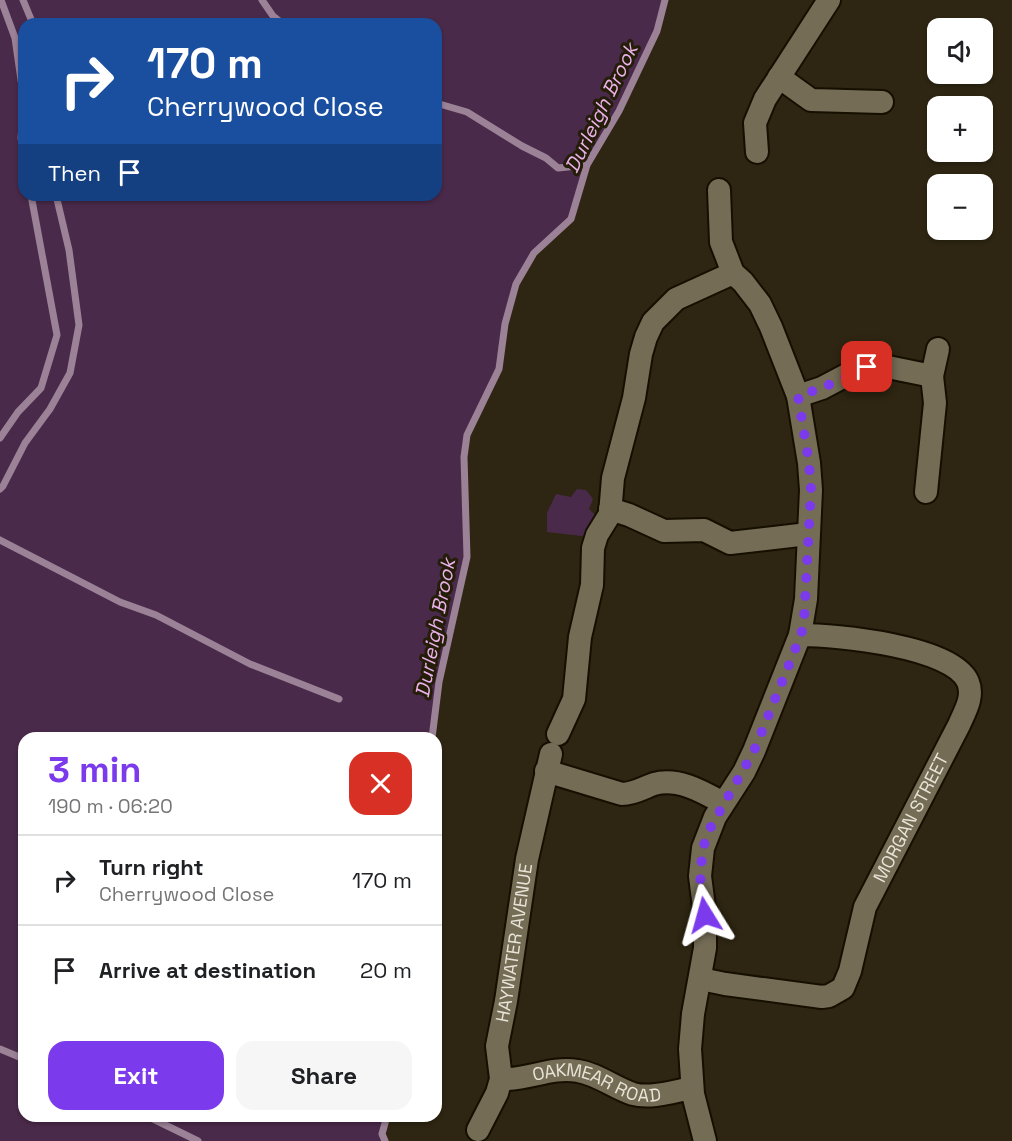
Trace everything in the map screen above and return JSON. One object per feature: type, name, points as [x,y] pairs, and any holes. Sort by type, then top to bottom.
[{"type":"street","points":[[757,153],[755,123],[765,99],[829,0]]},
{"type":"street","points":[[779,77],[811,100],[882,102]]},
{"type":"street","points":[[705,1141],[692,1088],[690,1037],[701,979],[706,935],[700,863],[708,832],[754,751],[801,635],[806,599],[811,490],[798,396],[780,347],[760,304],[733,273],[721,242],[719,190]]},
{"type":"street","points":[[733,273],[676,299],[653,322],[646,337],[634,398],[618,458],[610,509],[664,531],[704,530],[730,543],[808,534]]},
{"type":"street","points":[[926,492],[935,403],[932,376],[938,349]]},
{"type":"street","points":[[798,396],[822,388],[856,370],[878,365],[932,376]]},
{"type":"street","name":"HAYWATER AVENUE","points":[[478,1130],[501,1079],[497,1056],[498,1039],[506,1001],[527,858],[552,753],[574,699],[580,637],[592,585],[593,548],[597,535],[610,514],[610,509]]},
{"type":"street","name":"MORGAN STREET","points":[[701,979],[822,997],[829,996],[843,988],[850,971],[865,907],[959,725],[970,698],[969,684],[958,668],[932,657],[871,641],[827,635],[801,635]]},
{"type":"street","points":[[552,753],[622,794],[636,792],[664,782],[673,782],[696,789],[723,803]]},
{"type":"street","name":"OAKMEAR ROAD","points":[[501,1079],[543,1071],[568,1070],[599,1078],[635,1095],[645,1096],[692,1088]]},
{"type":"shaded area","points":[[0,0],[665,0],[657,31],[619,111],[587,165],[571,219],[534,253],[516,284],[505,324],[499,369],[467,435],[464,457],[467,557],[439,682],[433,732],[18,732],[18,1122],[385,1122],[382,1134],[385,1141],[0,1141]]},
{"type":"shaded area","points":[[577,489],[586,490],[593,499],[589,509],[599,519],[591,537],[547,532],[547,513],[556,494],[571,497]]},
{"type":"waterway","points":[[1,0],[15,38],[18,59]]},
{"type":"waterway","points":[[23,0],[30,18]]},
{"type":"waterway","points":[[262,0],[276,18]]},
{"type":"waterway","name":"Durleigh Brook","points":[[433,732],[439,682],[467,557],[464,457],[467,435],[499,369],[505,324],[516,284],[534,253],[571,219],[587,165],[619,111],[657,31],[665,0]]},
{"type":"waterway","points":[[442,105],[467,112],[546,158],[558,168],[587,165]]},
{"type":"waterway","points":[[0,438],[18,412],[41,388],[57,335],[32,201]]},
{"type":"waterway","points":[[0,489],[25,443],[50,409],[70,373],[79,325],[69,250],[57,201]]},
{"type":"waterway","points":[[0,540],[120,602],[156,615],[250,664],[339,699]]},
{"type":"waterway","points":[[0,1049],[18,1056]]},
{"type":"waterway","points":[[159,1122],[198,1141]]},
{"type":"waterway","name":"Durleigh Brook","points":[[385,1122],[382,1134],[385,1141]]},
{"type":"route","points":[[705,915],[700,863],[708,832],[754,751],[801,635],[804,621],[811,490],[807,443],[798,396],[822,388],[856,370],[867,367]]}]
